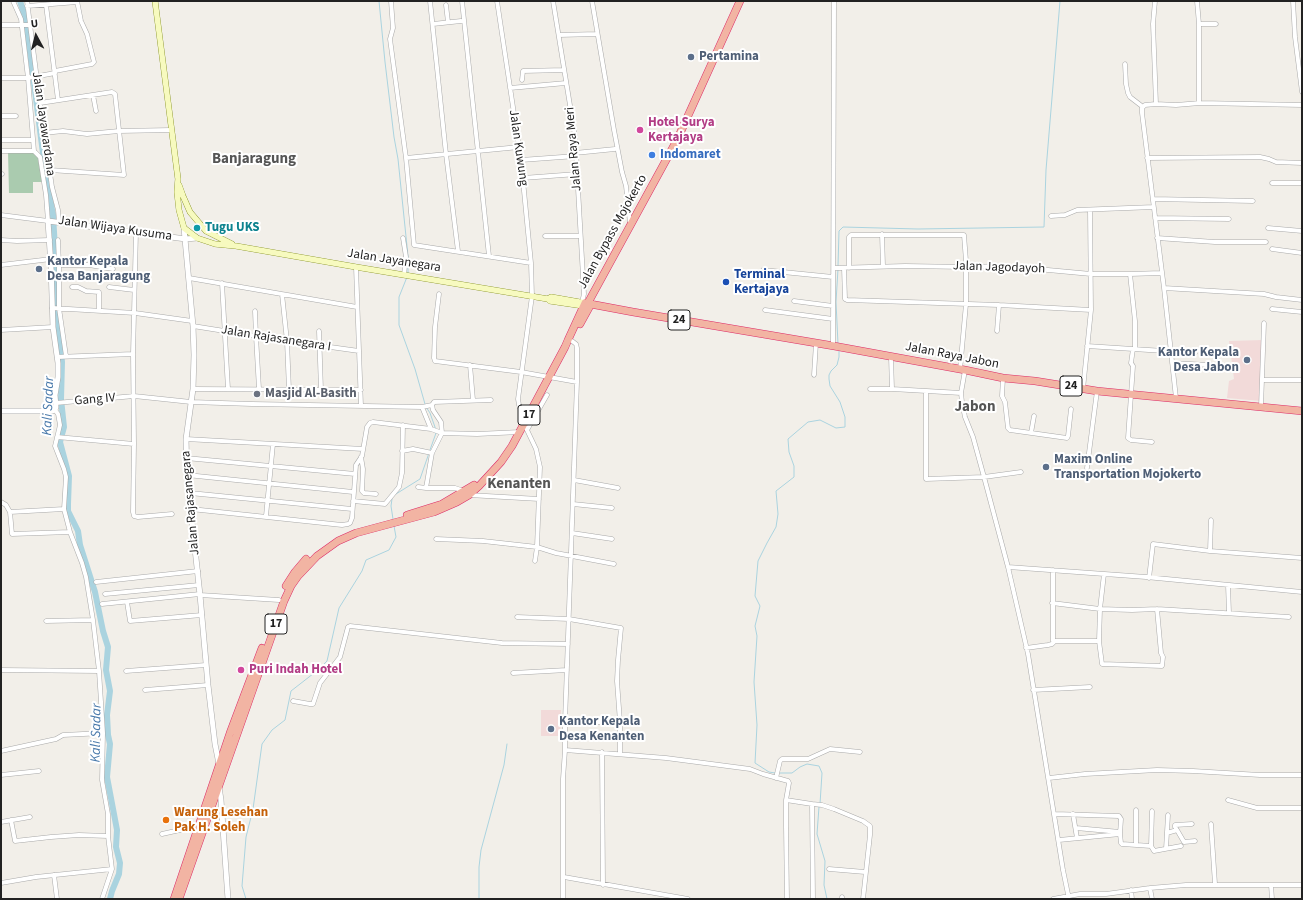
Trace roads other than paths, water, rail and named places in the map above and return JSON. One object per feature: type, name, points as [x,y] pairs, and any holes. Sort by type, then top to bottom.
[{"type":"highway","name":"Jalan Bypass Mojokerto","points":[[179,899],[221,769],[230,733],[279,600],[288,582],[305,561],[322,546],[345,532],[402,519],[467,493],[501,462],[524,427],[566,347],[568,340],[589,304],[677,140],[740,1]]},
{"type":"highway","name":"Jalan Bypass Mojokerto","points":[[566,347],[572,341],[589,304]]},
{"type":"highway","name":"Jalan Raya Jabon","points":[[589,304],[816,343],[1003,378],[1035,381],[1097,391],[1302,411]]},
{"type":"highway","name":"Jalan Bypass Mojokerto","points":[[221,769],[284,601],[294,581],[307,565],[330,546],[356,533],[386,522]]},
{"type":"highway","name":"Jalan Bypass Mojokerto","points":[[174,899],[198,826],[217,782]]},
{"type":"main road","name":"Jalan Jayanegara","points":[[155,1],[178,179],[183,196],[190,212],[206,231],[236,246]]},
{"type":"main road","name":"Jalan Jayanegara","points":[[178,179],[177,192],[184,228],[197,238],[206,242],[532,296],[548,299],[550,301],[589,304]]},
{"type":"main road","points":[[181,216],[184,212],[190,212]]},
{"type":"main road","points":[[206,242],[211,236],[210,233]]},
{"type":"street","points":[[1,215],[53,221],[46,195],[40,157],[34,151],[32,77],[26,25],[13,1]]},
{"type":"street","name":"Jalan Jayawardana","points":[[27,1],[26,25],[32,77],[40,103],[52,187],[58,210],[53,221]]},
{"type":"street","points":[[1,78],[32,77],[92,64],[94,62],[86,32],[81,21],[77,1],[27,6]]},
{"type":"street","points":[[391,1],[393,28],[390,39],[406,158],[413,245]]},
{"type":"street","points":[[430,1],[458,252]]},
{"type":"street","points":[[462,1],[489,256]]},
{"type":"street","name":"Jalan Kuwung","points":[[497,1],[521,160],[531,263],[532,296],[518,402],[524,427],[538,458],[540,467],[537,547],[535,561]]},
{"type":"street","name":"Jalan Raya Meri","points":[[553,1],[574,131],[580,236],[589,304]]},
{"type":"street","points":[[592,1],[622,172],[627,191],[630,226]]},
{"type":"street","points":[[834,1],[833,319],[836,347]]},
{"type":"street","points":[[1155,1],[1154,24],[1156,104]]},
{"type":"street","points":[[1197,1],[1200,24],[1201,103]]},
{"type":"street","points":[[1293,1],[1302,92]]},
{"type":"street","points":[[46,5],[58,100]]},
{"type":"street","points":[[446,5],[448,22]]},
{"type":"street","points":[[433,24],[461,21]]},
{"type":"street","points":[[1200,24],[1216,24]]},
{"type":"street","points":[[1,25],[26,25]]},
{"type":"street","points":[[559,34],[597,34]]},
{"type":"street","points":[[1297,49],[1302,48]]},
{"type":"street","points":[[1125,64],[1128,93],[1130,97],[1143,107]]},
{"type":"street","points":[[522,80],[522,70],[564,70]]},
{"type":"street","points":[[510,88],[566,83]]},
{"type":"street","points":[[40,103],[112,92],[114,93],[124,175],[50,170]]},
{"type":"street","points":[[93,95],[96,111]]},
{"type":"street","points":[[1143,107],[1145,105],[1156,104],[1176,105],[1201,103],[1302,105]]},
{"type":"street","points":[[1143,107],[1142,113],[1153,199],[1152,207],[1155,218],[1160,273],[1164,288],[1169,351],[1176,398]]},
{"type":"street","points":[[1,116],[16,116]]},
{"type":"street","points":[[44,133],[64,131],[85,134],[119,131],[172,130]]},
{"type":"street","points":[[1,140],[34,140]]},
{"type":"street","points":[[406,158],[519,147]]},
{"type":"street","points":[[521,160],[615,149]]},
{"type":"street","points":[[1,151],[34,151]]},
{"type":"street","points":[[1147,158],[1260,157],[1276,162],[1302,163]]},
{"type":"street","points":[[523,178],[577,174]]},
{"type":"street","points":[[1272,183],[1302,183]]},
{"type":"street","points":[[1153,199],[1253,201]]},
{"type":"street","points":[[1051,216],[1065,215],[1074,211],[1152,207]]},
{"type":"street","points":[[1083,389],[1091,310],[1090,210]]},
{"type":"street","points":[[1155,218],[1229,219]]},
{"type":"street","name":"Jalan Wijaya Kusuma","points":[[55,410],[60,403],[55,395],[62,356],[53,327],[56,308],[50,240],[53,221],[186,239],[197,238]]},
{"type":"street","name":"Jalan Rajasanegara","points":[[184,228],[193,323],[194,355],[193,389],[186,439],[187,475],[198,571],[208,685],[215,744],[221,769]]},
{"type":"street","points":[[1268,228],[1302,231]]},
{"type":"street","points":[[136,232],[133,354],[134,444],[132,512],[134,516],[138,517],[172,514]]},
{"type":"street","points":[[1069,897],[1063,870],[1049,778],[1026,648],[1008,567],[973,437],[965,417],[961,393],[966,304],[965,237],[964,235],[882,234],[850,235],[849,237],[845,268],[846,300],[966,304],[999,305],[1091,310]]},
{"type":"street","points":[[882,234],[883,266]]},
{"type":"street","points":[[546,236],[580,236]]},
{"type":"street","points":[[404,238],[406,257],[405,275]]},
{"type":"street","points":[[1157,238],[1215,242],[1266,242]]},
{"type":"street","points":[[1,240],[50,240]]},
{"type":"street","points":[[58,240],[59,265],[56,308],[62,356],[133,354]]},
{"type":"street","points":[[405,244],[531,263]]},
{"type":"street","points":[[1272,249],[1302,253]]},
{"type":"street","points":[[1,265],[51,259]]},
{"type":"street","points":[[59,265],[89,264],[113,269]]},
{"type":"street","name":"Jalan Jagodayoh","points":[[834,268],[883,266],[1005,266],[1091,274],[1160,273]]},
{"type":"street","points":[[356,267],[362,406]]},
{"type":"street","points":[[763,270],[833,277]]},
{"type":"street","points":[[1130,274],[1135,321],[1134,349],[1131,363],[1133,366],[1129,439],[1152,442]]},
{"type":"street","points":[[189,278],[357,307]]},
{"type":"street","points":[[222,283],[228,389]]},
{"type":"street","points":[[72,287],[78,287],[86,291],[99,292],[99,311]]},
{"type":"street","points":[[109,287],[134,290]]},
{"type":"street","points":[[1164,288],[1227,293],[1264,294],[1276,298],[1302,300]]},
{"type":"street","points":[[282,294],[287,341],[289,390]]},
{"type":"street","points":[[439,294],[435,327],[434,360],[437,362],[522,372],[576,382]]},
{"type":"street","points":[[794,301],[833,306]]},
{"type":"street","points":[[997,331],[999,305]]},
{"type":"street","name":"Jalan Rajasanegara I","points":[[56,308],[134,313],[193,323],[225,331],[359,351]]},
{"type":"street","points":[[1272,309],[1302,312]]},
{"type":"street","points":[[765,310],[833,319]]},
{"type":"street","points":[[256,311],[259,389]]},
{"type":"street","points":[[1261,407],[1264,323]]},
{"type":"street","points":[[1,330],[53,327]]},
{"type":"street","points":[[319,331],[321,390]]},
{"type":"street","points":[[563,899],[564,779],[566,750],[565,722],[572,555],[577,348],[576,344],[572,341]]},
{"type":"street","points":[[814,375],[816,343]]},
{"type":"street","points":[[1087,346],[1195,353]]},
{"type":"street","points":[[891,357],[892,389]]},
{"type":"street","points":[[1172,363],[1226,366]]},
{"type":"street","points":[[470,365],[473,400]]},
{"type":"street","points":[[1003,378],[1002,396],[1005,402],[1008,429],[1067,438],[1071,409]]},
{"type":"street","points":[[1262,380],[1302,380]]},
{"type":"street","points":[[193,389],[361,390]]},
{"type":"street","points":[[870,389],[961,393]]},
{"type":"street","points":[[926,391],[926,479],[984,477],[1021,472]]},
{"type":"street","points":[[1087,468],[1097,391]]},
{"type":"street","points":[[191,509],[345,525],[350,523],[351,520],[357,463],[361,457],[367,427],[370,423],[404,425],[437,431],[472,434],[524,427],[548,395]]},
{"type":"street","name":"Gang IV","points":[[60,403],[134,396],[191,402],[423,407],[434,402],[491,400]]},
{"type":"street","points":[[426,488],[430,452],[441,422],[430,405]]},
{"type":"street","points":[[423,407],[437,431]]},
{"type":"street","points":[[1,411],[55,410],[58,414],[59,430],[55,443],[66,477],[64,509],[70,532],[82,563],[93,620],[99,670],[103,733],[101,772],[108,814],[108,836],[112,869],[102,899]]},
{"type":"street","points":[[1031,433],[1034,416]]},
{"type":"street","points":[[353,501],[385,504],[396,491],[400,484],[404,425]]},
{"type":"street","points":[[58,437],[134,444]]},
{"type":"street","points":[[186,439],[363,449]]},
{"type":"street","points":[[266,516],[273,444]]},
{"type":"street","points":[[402,451],[413,449],[430,452]]},
{"type":"street","points":[[361,457],[363,469],[362,491],[364,493],[376,494]]},
{"type":"street","points":[[186,458],[355,474]]},
{"type":"street","points":[[187,475],[354,492]]},
{"type":"street","points":[[574,480],[618,488]]},
{"type":"street","points":[[418,488],[455,488],[467,493],[539,499]]},
{"type":"street","points":[[190,493],[352,509]]},
{"type":"street","points":[[1,502],[6,505],[10,512],[12,534],[70,532]]},
{"type":"street","points":[[573,504],[612,508]]},
{"type":"street","points":[[10,512],[64,509]]},
{"type":"street","points":[[1210,551],[1211,520]]},
{"type":"street","points":[[572,533],[612,539]]},
{"type":"street","points":[[436,539],[483,540],[537,547],[614,564]]},
{"type":"street","points":[[1146,577],[1153,544],[1210,551],[1302,558]]},
{"type":"street","points":[[1008,567],[1146,577],[1302,592]]},
{"type":"street","points":[[1052,570],[1052,639],[1055,642]]},
{"type":"street","points":[[96,582],[198,571]]},
{"type":"street","points":[[1104,574],[1100,608],[1099,641],[1101,663],[1103,665],[1162,666],[1163,657],[1153,609]]},
{"type":"street","points":[[105,594],[199,584]]},
{"type":"street","points":[[1228,585],[1229,613]]},
{"type":"street","points":[[102,604],[200,595],[279,600]]},
{"type":"street","points":[[127,602],[130,621],[202,615]]},
{"type":"street","points":[[1052,603],[1100,608],[1153,609],[1289,617]]},
{"type":"street","points":[[517,617],[569,619],[622,629],[617,681],[620,722],[620,754]]},
{"type":"street","points":[[46,621],[93,620]]},
{"type":"street","points":[[293,702],[313,704],[320,683],[340,657],[348,627],[350,626],[507,643],[568,644]]},
{"type":"street","points":[[1026,648],[1048,645],[1055,642],[1099,641]]},
{"type":"street","points":[[126,671],[206,665]]},
{"type":"street","points":[[1,670],[99,670]]},
{"type":"street","points":[[513,673],[567,670]]},
{"type":"street","points":[[145,690],[208,685]]},
{"type":"street","points":[[1033,690],[1090,687]]},
{"type":"street","points":[[565,722],[620,722]]},
{"type":"street","points":[[1,751],[56,739],[63,735],[103,733]]},
{"type":"street","points":[[777,775],[780,761],[782,759],[808,759],[830,749],[860,752]]},
{"type":"street","points":[[566,750],[602,752],[750,769],[777,775],[788,782],[786,800],[787,899]]},
{"type":"street","points":[[602,752],[603,884]]},
{"type":"street","points":[[1049,778],[1086,774],[1157,770],[1193,770],[1260,775],[1302,775]]},
{"type":"street","points":[[1,775],[39,772]]},
{"type":"street","points":[[217,782],[221,800],[228,899]]},
{"type":"street","points":[[786,800],[817,804],[834,809],[868,824],[870,831],[862,899]]},
{"type":"street","points":[[1228,800],[1258,808],[1302,808]]},
{"type":"street","points":[[813,899],[817,804]]},
{"type":"street","points":[[1136,810],[1136,845]]},
{"type":"street","points":[[1152,811],[1151,846],[1154,851],[1181,846]]},
{"type":"street","points":[[1055,814],[1119,816],[1121,844],[1151,846]]},
{"type":"street","points":[[1073,814],[1077,838]]},
{"type":"street","points":[[1166,848],[1168,816]]},
{"type":"street","points":[[1,822],[30,818]]},
{"type":"street","points":[[11,820],[15,841],[65,836],[108,836]]},
{"type":"street","points":[[1192,824],[1175,825],[1175,827],[1184,842],[1195,841]]},
{"type":"street","points":[[1212,824],[1216,884]]},
{"type":"street","points":[[162,834],[198,826]]},
{"type":"street","points":[[1076,828],[1120,833]]},
{"type":"street","points":[[1167,833],[1177,830]]},
{"type":"street","points":[[1059,840],[1120,833]]},
{"type":"street","points":[[1,883],[54,875],[112,869]]},
{"type":"street","points":[[829,869],[865,872]]},
{"type":"street","points":[[54,875],[57,899]]},
{"type":"street","points":[[564,877],[688,899]]},
{"type":"street","points":[[1053,899],[1092,893],[1106,894],[1150,888],[1216,884],[1302,885]]},
{"type":"street","points":[[1271,885],[1272,899]]},
{"type":"street","points":[[1150,888],[1152,899]]},
{"type":"street","points":[[1131,890],[1132,899]]},
{"type":"waterway","name":"Kali Sadar","points":[[20,1],[26,20],[46,177],[53,215],[56,266],[56,301],[62,362],[61,399],[64,427],[60,442],[69,476],[68,511],[78,531],[80,545],[95,592],[108,647],[106,670],[110,691],[107,715],[110,744],[107,777],[117,830],[116,847],[120,863],[119,874],[110,899]]},
{"type":"waterway","points":[[379,1],[394,137],[398,159],[408,256],[408,274]]},
{"type":"waterway","points":[[838,266],[839,231],[843,227],[918,229],[1044,227],[1046,170],[1060,1]]},
{"type":"waterway","points":[[838,269],[836,302],[838,344]]},
{"type":"waterway","points":[[407,277],[399,297],[399,325],[415,369],[425,404]]},
{"type":"waterway","points":[[775,773],[769,772],[755,763],[757,725],[754,682],[757,636],[755,626],[760,606],[755,596],[758,561],[776,527],[778,514],[776,491],[794,477],[794,466],[789,452],[788,439],[808,422],[820,420],[836,428],[845,427],[845,417],[840,402],[830,386],[829,379],[831,371],[837,365],[839,351]]},
{"type":"waterway","points":[[426,407],[430,413],[436,430]]},
{"type":"waterway","points":[[430,450],[436,433]]},
{"type":"waterway","points":[[396,494],[420,479],[429,453]]},
{"type":"waterway","points":[[392,499],[391,506],[393,519]]},
{"type":"waterway","points":[[246,899],[242,886],[246,837],[253,809],[262,744],[272,730],[285,720],[291,691],[327,661],[339,608],[362,571],[366,560],[389,550],[396,537],[394,526]]},
{"type":"waterway","points":[[479,899],[479,867],[481,850],[504,765],[507,744]]},
{"type":"waterway","points":[[780,773],[792,773],[807,764],[819,766],[822,773],[820,804]]},
{"type":"waterway","points":[[819,807],[817,834],[825,861],[824,885],[827,899]]},
{"type":"place","name":"Pertamina","points":[[691,57]]},
{"type":"place","name":"Hotel Surya Kertajaya","points":[[640,130]]},
{"type":"place","name":"Indomaret","points":[[652,155]]},
{"type":"place","name":"Tugu UKS","points":[[197,228]]},
{"type":"place","name":"Kantor Kepala Desa Banjaragung","points":[[39,269]]},
{"type":"place","name":"Terminal Kertajaya","points":[[726,282]]},
{"type":"place","name":"Kantor Kepala Desa Jabon","points":[[1247,360]]},
{"type":"place","name":"Masjid Al-Basith","points":[[257,394]]},
{"type":"place","name":"Maxim Online Transportation Mojokerto","points":[[1046,467]]},
{"type":"place","name":"Puri Indah Hotel","points":[[241,670]]},
{"type":"place","name":"Kantor Kepala Desa Kenanten","points":[[551,729]]},
{"type":"place","name":"Warung Lesehan Pak H. Soleh","points":[[166,820]]},
{"type":"district","name":"Banjaragung","points":[[254,160]]},
{"type":"district","name":"Jabon","points":[[975,408]]},
{"type":"district","name":"Kenanten","points":[[519,485]]}]
